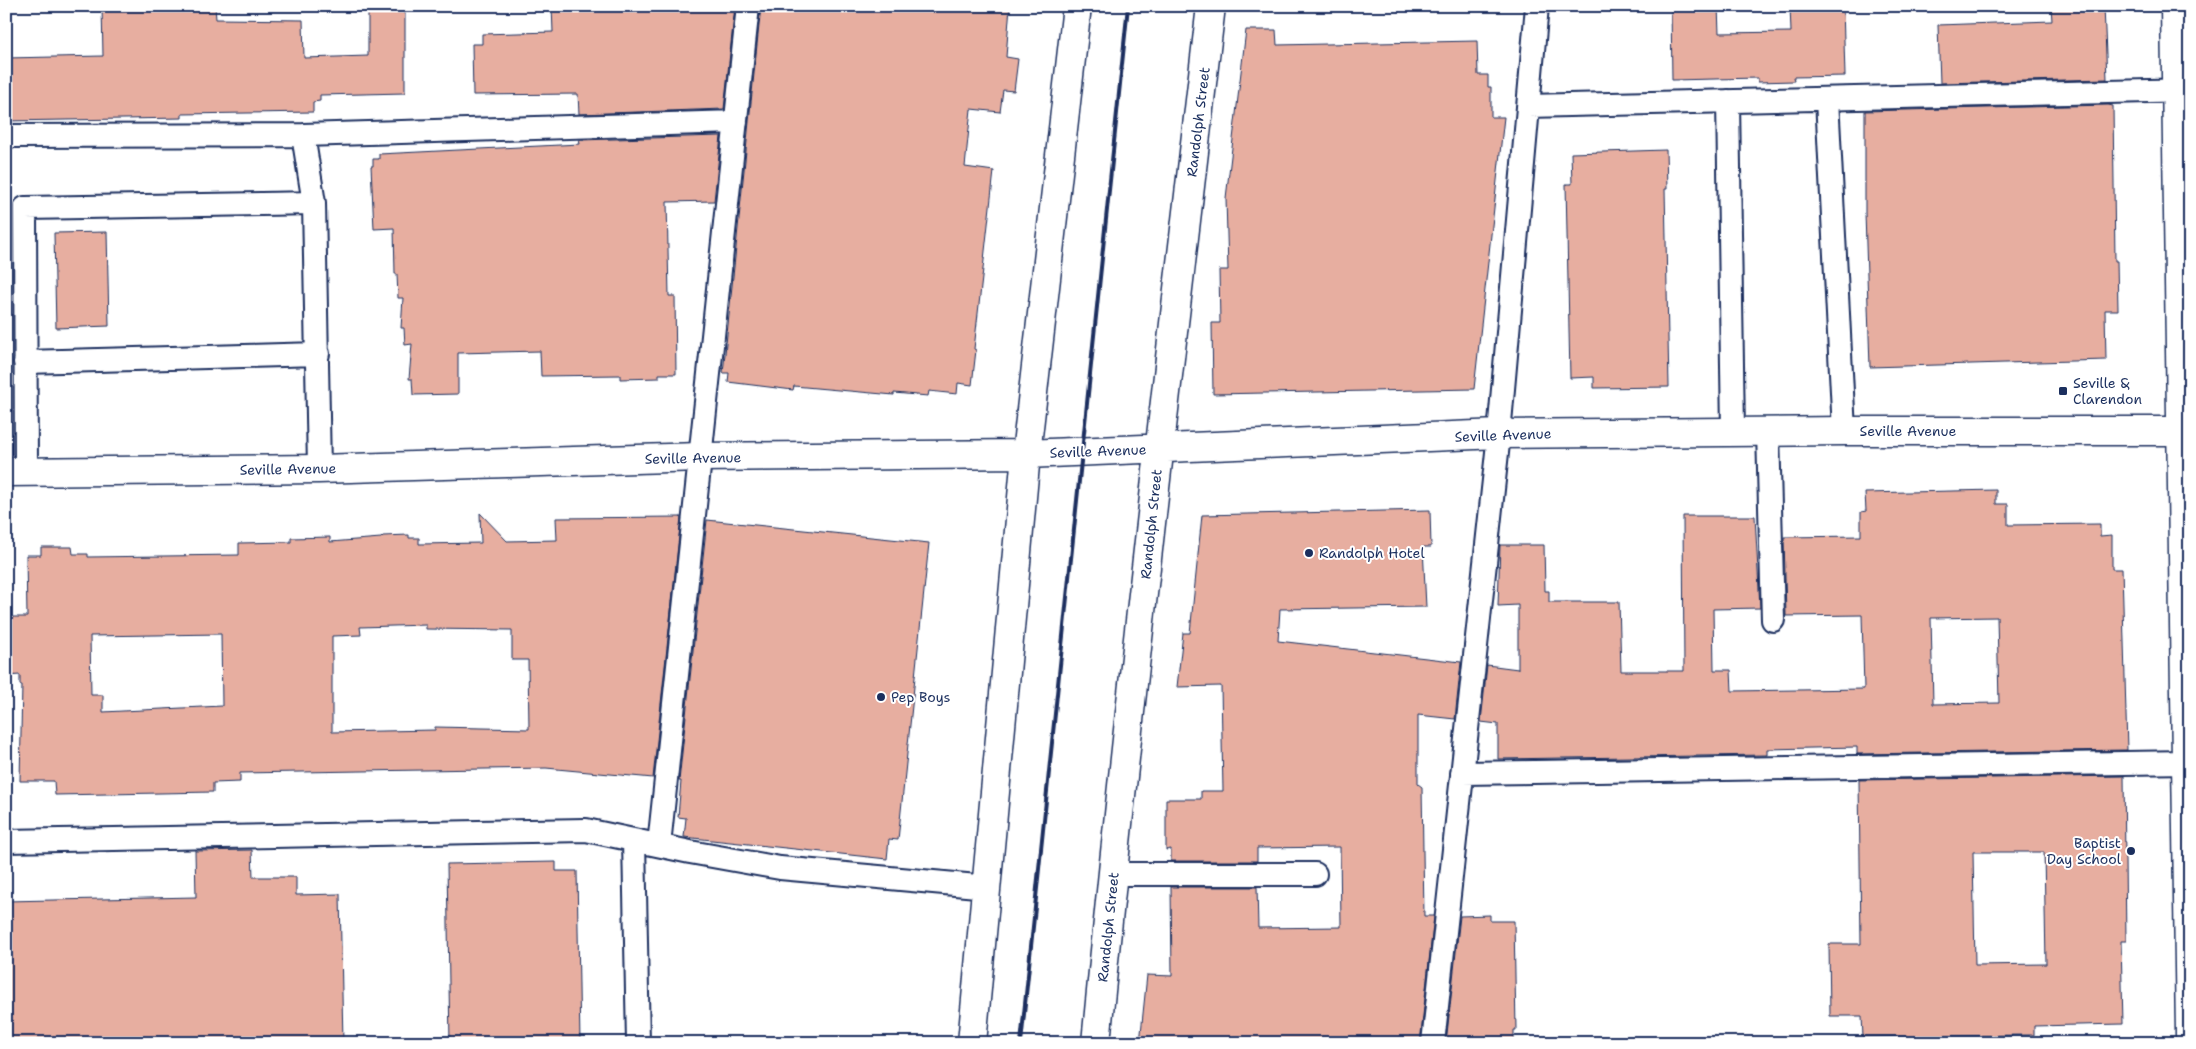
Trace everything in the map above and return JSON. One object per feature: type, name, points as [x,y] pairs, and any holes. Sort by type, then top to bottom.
[{"type":"street","points":[[972,1043],[988,887],[1026,454],[1077,6]]},
{"type":"street","name":"Randolph Street","points":[[1096,1043],[1112,874],[1159,449],[1211,6]]},
{"type":"street","points":[[2175,6],[2183,91],[2190,1035]]},
{"type":"street","name":"Seville Avenue","points":[[16,471],[319,469],[700,457],[1026,454],[1499,434],[1768,431],[2185,431]]},
{"type":"lane","points":[[659,845],[748,6]]},
{"type":"lane","points":[[1433,1043],[1499,434],[1537,6]]},
{"type":"lane","points":[[1528,106],[2183,91]]},
{"type":"lane","points":[[1827,99],[1844,431]]},
{"type":"lane","points":[[1728,101],[1733,432]]},
{"type":"lane","points":[[6,136],[303,135],[736,122]]},
{"type":"lane","points":[[303,135],[314,203],[319,469]]},
{"type":"lane","points":[[16,471],[25,362],[25,208],[314,203]]},
{"type":"lane","points":[[25,362],[318,354]]},
{"type":"lane","points":[[1768,431],[1774,620]]},
{"type":"lane","points":[[1462,773],[2188,762]]},
{"type":"lane","points":[[6,841],[586,830],[780,868],[988,887]]},
{"type":"lane","points":[[634,840],[638,1043]]},
{"type":"lane","points":[[1112,874],[1315,874]]},
{"type":"building","points":[[102,6],[215,6],[216,19],[303,20],[304,58],[368,56],[368,6],[405,6],[405,93],[320,95],[320,101],[313,102],[313,112],[182,114],[182,118],[6,121],[6,58],[103,56]]},
{"type":"building","points":[[552,6],[735,6],[724,109],[579,114],[578,94],[473,95],[472,44],[482,44],[482,34],[553,32]]},
{"type":"building","points":[[761,6],[1010,6],[1006,57],[1018,59],[1014,91],[1003,90],[1000,112],[971,109],[965,167],[994,171],[974,349],[976,350],[972,385],[958,383],[957,394],[929,391],[928,396],[894,393],[894,395],[794,386],[793,390],[728,382],[729,373],[723,373]]},
{"type":"building","points":[[1671,6],[1718,6],[1719,33],[1791,32],[1790,6],[1843,6],[1845,76],[1793,77],[1794,81],[1758,82],[1758,78],[1672,80]]},
{"type":"building","points":[[2051,6],[2104,6],[2107,79],[1940,83],[1938,25],[2052,21]]},
{"type":"building","points":[[1246,30],[1276,30],[1277,45],[1477,41],[1478,75],[1488,75],[1488,87],[1491,87],[1491,117],[1504,117],[1474,389],[1213,394],[1212,323],[1220,323],[1219,270],[1228,270],[1226,198]]},
{"type":"building","points":[[2113,106],[2115,261],[2117,261],[2118,310],[2105,310],[2106,360],[1870,367],[1865,213],[1865,111]]},
{"type":"building","points":[[721,136],[714,201],[667,202],[669,296],[675,296],[676,374],[659,374],[659,378],[620,379],[620,375],[541,376],[540,351],[458,353],[458,394],[413,395],[412,379],[409,379],[412,344],[405,345],[404,328],[401,328],[403,298],[398,298],[397,274],[395,274],[394,228],[374,229],[371,166],[373,166],[373,159],[379,159],[379,154],[580,144],[579,140]]},
{"type":"building","points":[[1666,150],[1669,387],[1594,388],[1594,377],[1570,378],[1566,184],[1572,184],[1571,153]]},
{"type":"building","points":[[107,232],[109,326],[56,328],[54,233]]},
{"type":"building","points":[[1996,490],[1996,504],[2008,504],[2008,525],[2100,524],[2100,536],[2112,535],[2112,569],[2122,569],[2127,750],[1857,754],[1857,747],[1767,749],[1767,755],[1498,759],[1498,724],[1481,722],[1487,665],[1518,669],[1518,605],[1498,606],[1500,545],[1544,545],[1545,591],[1549,591],[1549,602],[1619,602],[1621,671],[1684,671],[1683,516],[1755,516],[1760,608],[1713,609],[1714,670],[1731,670],[1732,691],[1864,689],[1862,615],[1786,616],[1784,537],[1861,536],[1861,512],[1866,511],[1865,493]],"holes":[[[1997,617],[1999,703],[1933,704],[1931,618]]]},
{"type":"building","points":[[1430,510],[1431,547],[1423,547],[1426,607],[1280,609],[1278,641],[1461,662],[1455,719],[1418,715],[1418,784],[1422,787],[1424,916],[1434,916],[1420,1043],[1140,1043],[1147,975],[1172,976],[1171,887],[1257,887],[1258,928],[1341,927],[1340,847],[1257,848],[1257,861],[1171,861],[1171,849],[1166,850],[1166,799],[1201,799],[1201,791],[1223,791],[1221,686],[1177,687],[1183,633],[1190,633],[1202,515]]},
{"type":"building","points":[[480,513],[507,541],[557,540],[556,518],[681,517],[653,778],[546,768],[240,773],[240,782],[213,783],[213,792],[55,795],[54,781],[20,781],[22,685],[20,685],[20,675],[6,676],[6,617],[27,617],[26,555],[41,555],[41,547],[72,547],[73,554],[88,554],[88,557],[239,555],[239,543],[291,542],[291,538],[330,537],[330,542],[409,535],[409,538],[419,538],[419,544],[481,543]],"holes":[[[426,625],[426,629],[512,630],[512,660],[528,660],[529,729],[435,727],[435,730],[332,732],[332,636],[361,635],[360,627]],[[221,634],[222,706],[103,712],[103,695],[91,695],[90,636]]]},
{"type":"building","points":[[707,520],[929,543],[898,840],[889,839],[887,859],[684,837],[686,818],[678,817],[681,781],[679,781]]},
{"type":"building","points":[[2124,776],[2126,941],[2121,941],[2123,1024],[2034,1026],[2034,1035],[1863,1037],[1862,1016],[1830,1016],[1829,944],[1861,944],[1859,780]],"holes":[[[1973,852],[2044,852],[2046,964],[1975,965]]]},
{"type":"building","points":[[252,850],[253,877],[296,877],[296,895],[340,894],[343,1043],[6,1043],[6,901],[196,897],[195,851]]},
{"type":"building","points":[[556,862],[556,871],[577,871],[580,1043],[450,1043],[447,864]]},
{"type":"building","points":[[1490,915],[1490,921],[1514,921],[1516,1030],[1514,1030],[1514,1043],[1446,1043],[1460,916]]},
{"type":"railway","points":[[1021,1043],[1128,6]]},
{"type":"place","name":"Seville & Clarendon","points":[[2063,391]]},
{"type":"place","name":"Randolph Hotel","points":[[1309,553]]},
{"type":"place","name":"Pep Boys","points":[[881,697]]},
{"type":"place","name":"Baptist Day School","points":[[2131,851]]}]
